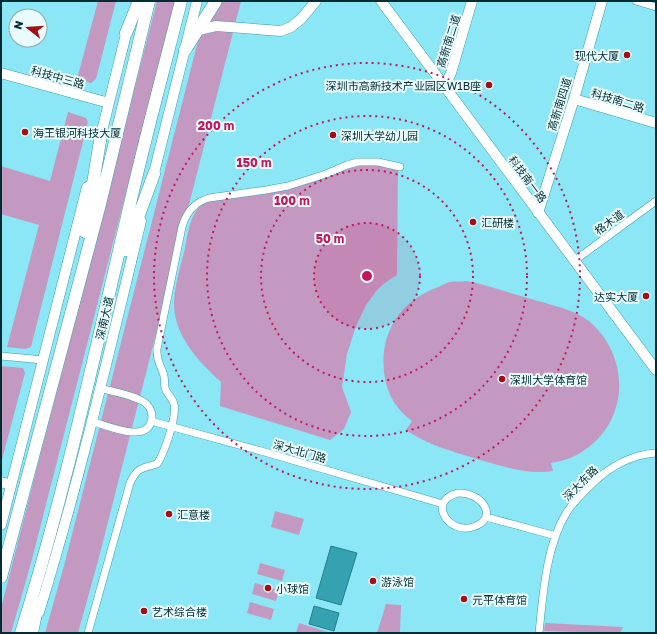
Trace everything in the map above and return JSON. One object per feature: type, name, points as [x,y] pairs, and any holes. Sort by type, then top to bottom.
[{"type":"main road","points":[[1,524],[134,1]]},
{"type":"main road","points":[[126,34],[139,1]]},
{"type":"main road","points":[[1,577],[28,481],[76,291],[99,208],[149,1]]},
{"type":"main road","name":"深南大道","points":[[21,633],[58,500],[127,215],[181,1]]},
{"type":"main road","points":[[32,633],[50,575],[100,388],[197,1]]},
{"type":"main road","points":[[185,50],[216,1]]},
{"type":"main road","points":[[198,30],[216,26],[281,31],[291,27],[301,19],[316,1]]},
{"type":"main road","name":"科技南一路","points":[[381,1],[444,88],[656,370]]},
{"type":"main road","name":"高新南二道","points":[[444,88],[451,73],[472,1]]},
{"type":"main road","name":"高新南四道","points":[[538,213],[574,99],[602,1]]},
{"type":"main road","name":"科技中三路","points":[[1,73],[109,104]]},
{"type":"main road","name":"科技南二路","points":[[574,99],[656,123]]},
{"type":"main road","points":[[76,291],[101,135]]},
{"type":"main road","points":[[108,298],[154,174]]},
{"type":"main road","points":[[1,547],[28,481]]},
{"type":"main road","points":[[1,482],[12,485]]},
{"type":"main road","points":[[32,633],[58,500]]},
{"type":"street","points":[[636,1],[656,7]]},
{"type":"street","points":[[88,633],[130,483],[135,473],[142,467],[157,464],[162,457],[171,426],[174,404],[165,388],[164,376],[157,362],[157,349],[182,227],[184,220],[192,208],[202,200],[209,198],[288,186],[358,162],[378,162],[400,167]]},
{"type":"street","name":"格木道","points":[[574,261],[656,201]]},
{"type":"street","points":[[1,356],[43,360]]},
{"type":"street","points":[[91,421],[135,433],[143,431],[147,428],[151,421],[152,416],[150,408],[144,402],[100,388]]},
{"type":"street","name":"深大北门路","points":[[151,421],[443,504]]},
{"type":"street","name":"深大东路","points":[[539,633],[549,566],[556,536],[567,512],[576,500],[600,476],[623,461],[640,454],[656,453]]},
{"type":"street","points":[[464,493],[470,494],[475,496],[484,506],[486,517],[480,524],[472,528],[453,525],[445,517],[442,510],[443,504],[448,497],[452,495],[464,493]]},
{"type":"street","points":[[486,517],[556,536]]},
{"type":"shaded area","points":[[98,1],[116,1],[96,79],[91,83],[77,79]]},
{"type":"shaded area","points":[[157,1],[175,1],[31,563],[11,633],[1,633],[1,608]]},
{"type":"shaded area","points":[[216,1],[241,1],[98,561],[78,633],[45,633],[65,562],[201,29]]},
{"type":"shaded area","points":[[68,112],[86,118],[88,122],[31,347],[25,349],[7,347],[39,225],[1,214],[1,166],[50,181]]},
{"type":"shaded area","points":[[373,163],[398,170],[397,275],[377,290],[366,305],[356,326],[347,354],[342,387],[351,412],[344,429],[330,440],[220,406],[221,382],[204,366],[189,348],[178,327],[175,316],[174,297],[176,283],[192,218],[195,213],[203,204],[214,200],[278,192],[349,168]]},
{"type":"shaded area","name":"深圳大学体育馆","points":[[466,281],[578,314],[589,321],[603,336],[613,353],[618,371],[619,390],[616,408],[608,425],[596,441],[577,455],[562,461],[551,463],[553,471],[533,472],[514,469],[458,453],[423,440],[406,430],[412,421],[394,402],[388,391],[385,378],[384,349],[392,324],[409,304],[420,296],[448,283]]},
{"type":"shaded area","points":[[1,366],[23,368],[25,373],[1,463]]},
{"type":"shaded area","points":[[275,511],[304,519],[299,535],[271,527]]},
{"type":"shaded area","points":[[260,563],[285,570],[282,581],[257,574]]},
{"type":"shaded area","points":[[255,583],[279,590],[276,601],[252,594]]},
{"type":"shaded area","points":[[250,602],[274,609],[271,620],[247,613]]},
{"type":"shaded area","points":[[386,604],[401,605],[400,633],[377,633]]},
{"type":"shaded area","points":[[299,623],[331,633],[296,633]]},
{"type":"shaded area","points":[[545,623],[623,627],[620,633],[544,631]]},
{"type":"water","points":[[331,546],[357,553],[341,605],[316,598]]},
{"type":"water","points":[[314,606],[339,613],[334,631],[309,624]]},
{"type":"place","name":"现代大厦","points":[[627,55]]},
{"type":"place","name":"深圳市高新技术产业园区W1B座","points":[[489,85]]},
{"type":"place","name":"海王银河科技大厦","points":[[25,132]]},
{"type":"place","name":"深圳大学幼儿园","points":[[333,135]]},
{"type":"place","name":"汇研楼","points":[[473,222]]},
{"type":"place","name":"达实大厦","points":[[646,296]]},
{"type":"place","name":"深圳大学体育馆","points":[[502,379]]},
{"type":"place","name":"汇意楼","points":[[169,514]]},
{"type":"place","name":"游泳馆","points":[[373,581]]},
{"type":"place","name":"小球馆","points":[[268,588]]},
{"type":"place","name":"元平体育馆","points":[[464,599]]},
{"type":"place","name":"艺术综合楼","points":[[144,611]]}]
